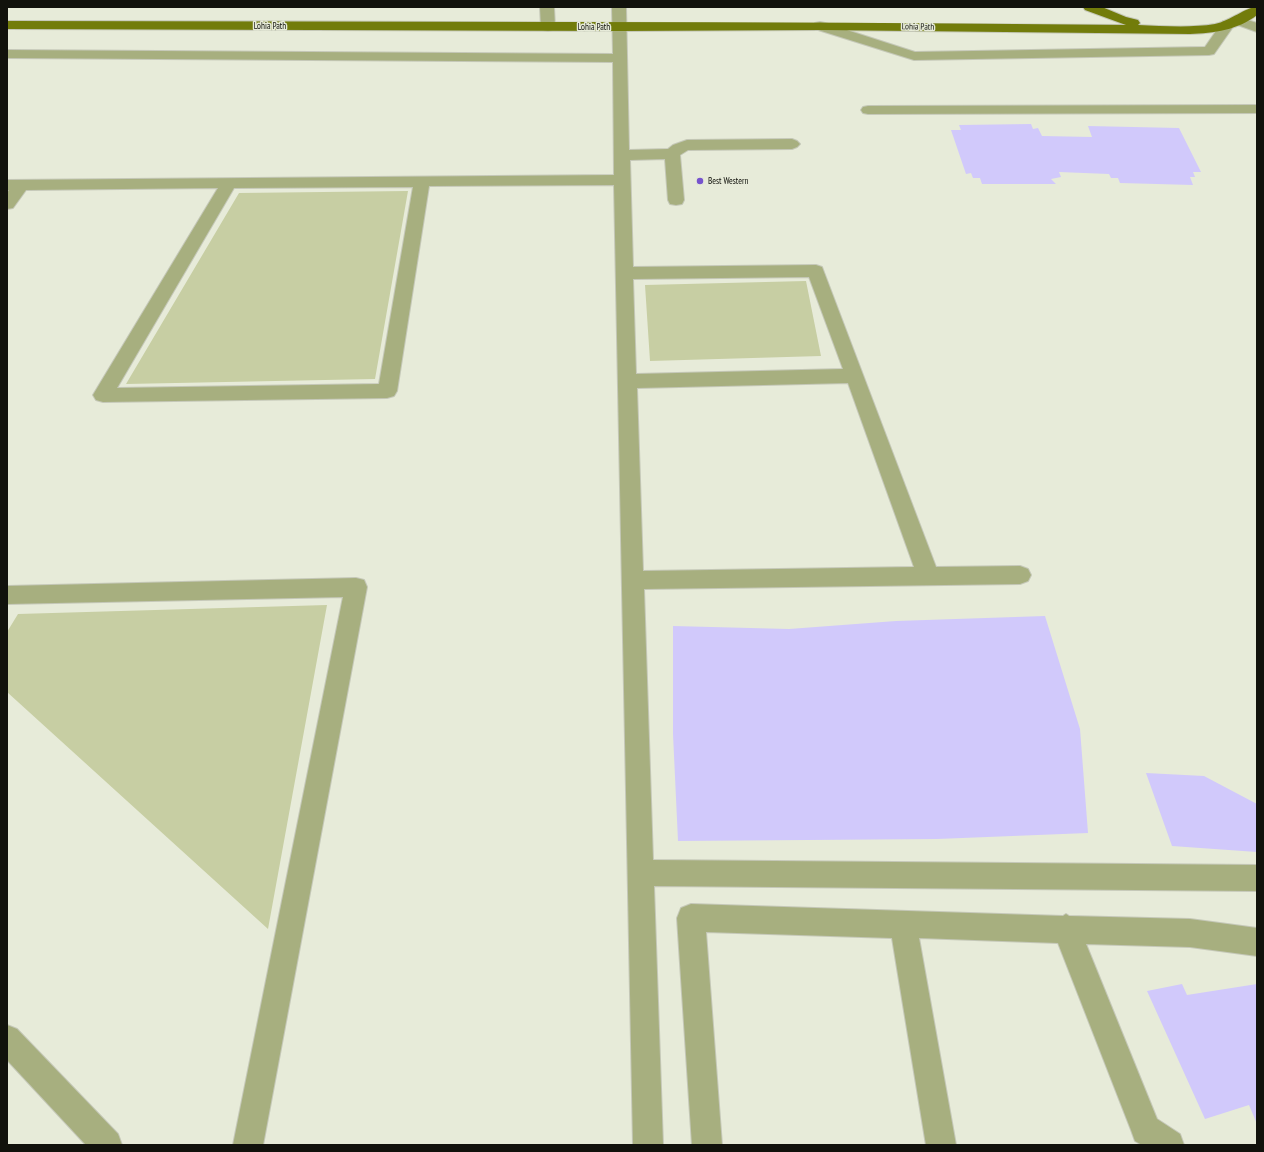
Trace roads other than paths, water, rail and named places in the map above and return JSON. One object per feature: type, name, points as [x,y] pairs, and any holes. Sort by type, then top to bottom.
[{"type":"main road","points":[[1090,7],[1121,20],[1137,24],[1181,30],[1200,29],[1242,20],[1257,8]]},
{"type":"main road","name":"Lohia Path","points":[[7,25],[548,27],[620,17],[820,26],[1181,30]]},
{"type":"street","points":[[547,7],[548,27]]},
{"type":"street","points":[[620,17],[623,155],[622,180],[648,1145]]},
{"type":"street","points":[[820,26],[914,56],[1209,51],[1242,20],[1257,28]]},
{"type":"street","points":[[7,54],[620,58]]},
{"type":"street","points":[[868,110],[1257,109]]},
{"type":"street","points":[[623,155],[672,154],[678,148],[687,145],[792,144]]},
{"type":"street","points":[[672,154],[676,200]]},
{"type":"street","points":[[7,204],[14,185],[622,180]]},
{"type":"street","points":[[229,183],[103,395],[387,391],[422,182]]},
{"type":"street","points":[[625,273],[816,271],[929,577]]},
{"type":"street","points":[[628,381],[855,376]]},
{"type":"street","points":[[633,580],[1020,575]]},
{"type":"street","points":[[7,595],[356,587],[248,1145]]},
{"type":"street","points":[[641,874],[1257,878]]},
{"type":"street","points":[[707,1145],[691,918],[1066,928],[1190,933],[1257,942]]},
{"type":"street","points":[[902,924],[940,1145]]},
{"type":"street","points":[[1066,928],[1146,1130],[1169,1145]]},
{"type":"street","points":[[7,1039],[107,1145]]},
{"type":"place","name":"Best Western","points":[[700,181]]}]
